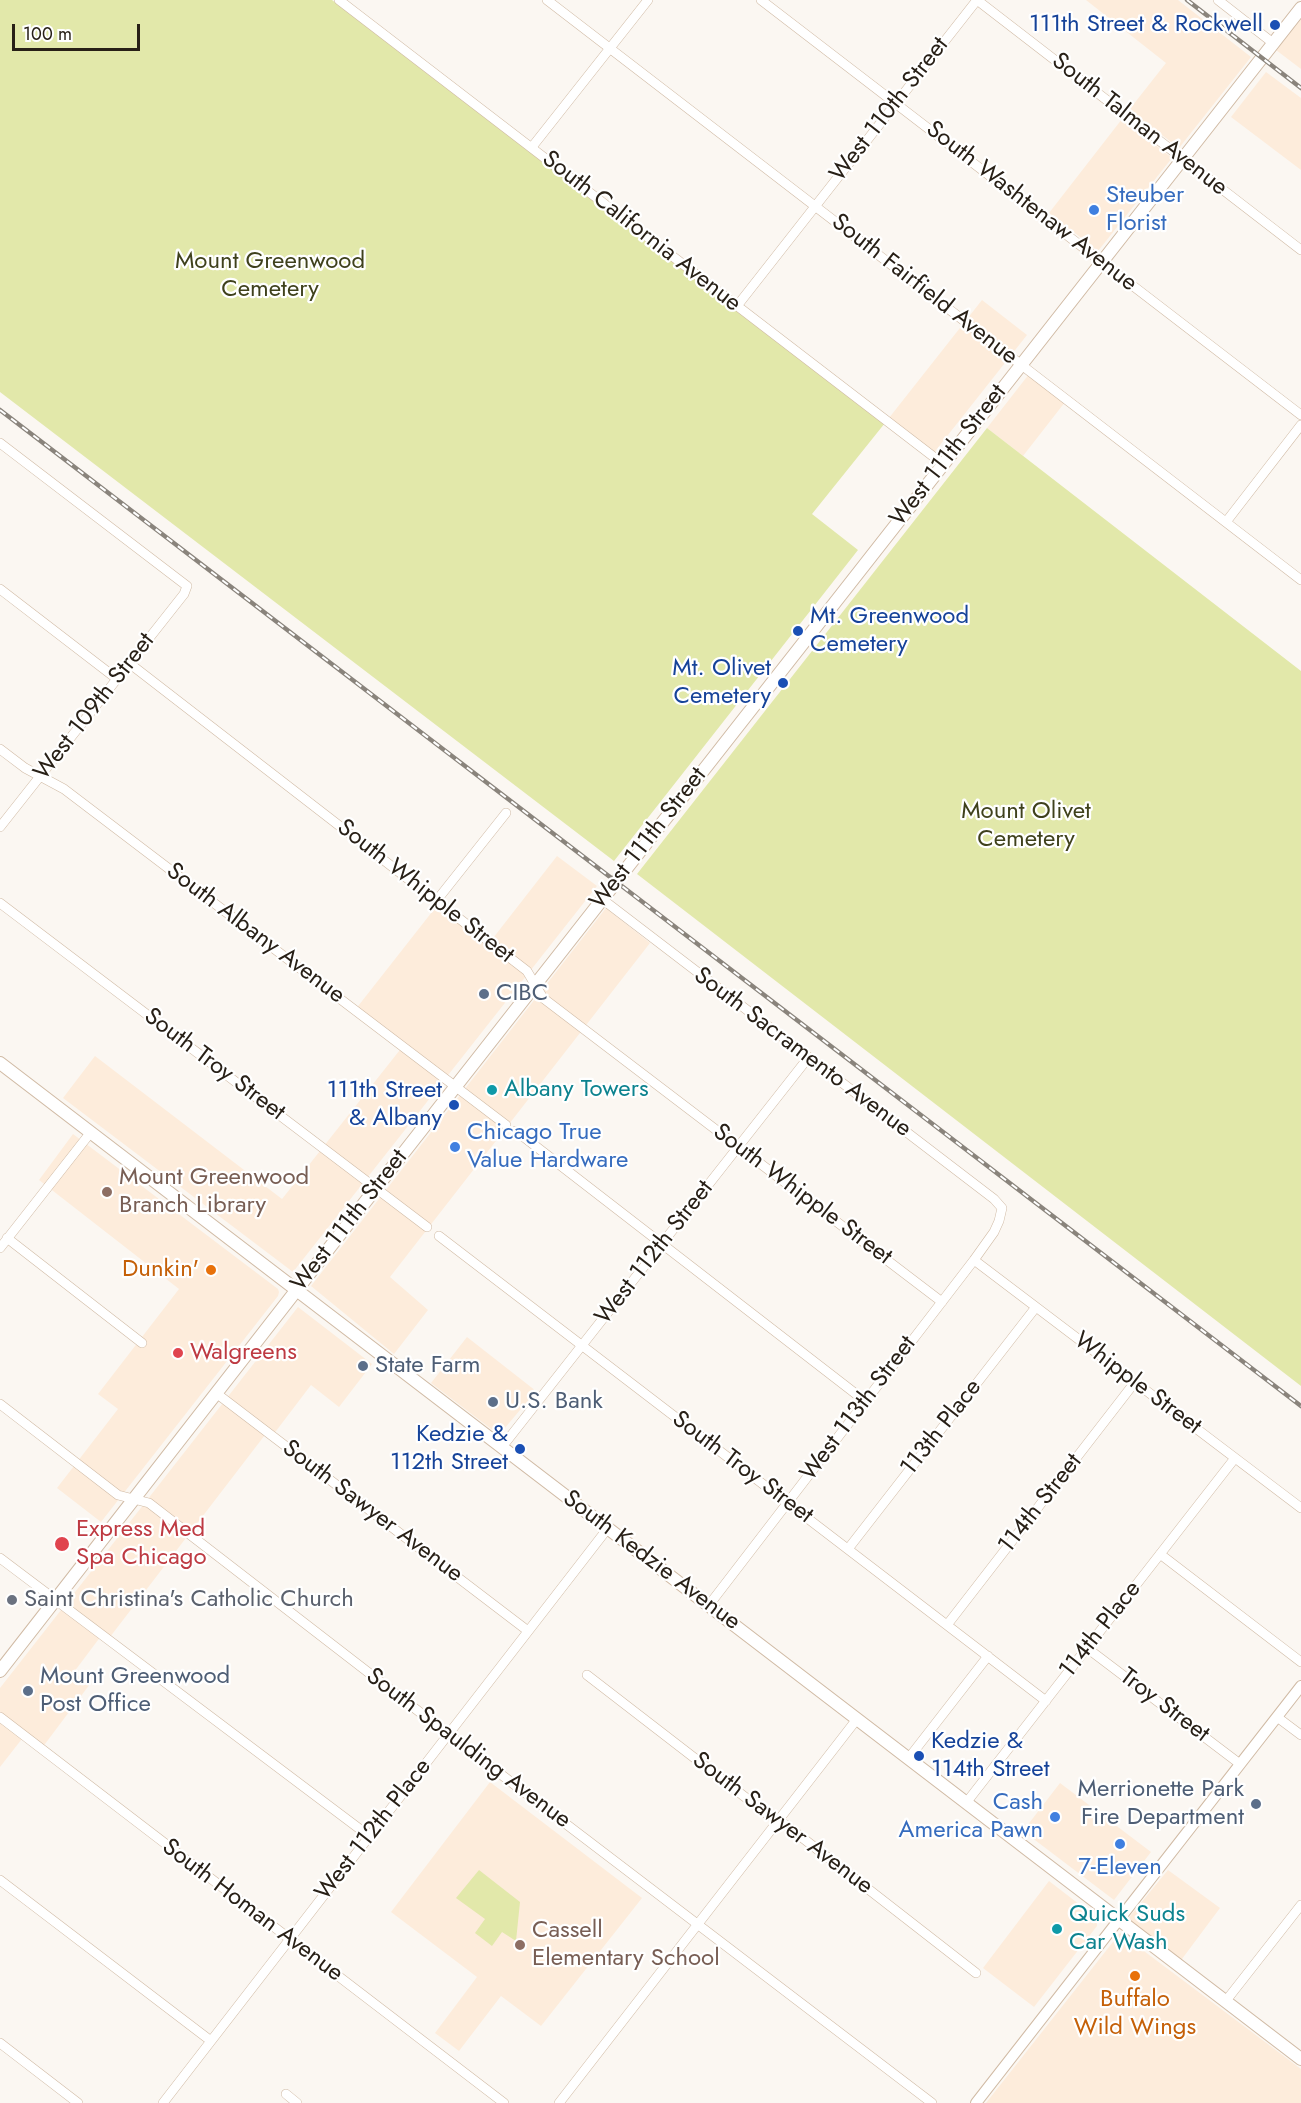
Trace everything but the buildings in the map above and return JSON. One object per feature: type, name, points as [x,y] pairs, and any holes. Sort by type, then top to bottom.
[{"type":"main road","name":"West 111th Street","points":[[0,1671],[1301,8]]},
{"type":"main road","name":"South Kedzie Avenue","points":[[0,1063],[1301,2059]]},
{"type":"street","name":"South California Avenue","points":[[339,0],[943,464]]},
{"type":"street","name":"South Fairfield Avenue","points":[[547,0],[1301,580]]},
{"type":"street","points":[[532,147],[648,0]]},
{"type":"street","name":"South Washtenaw Avenue","points":[[761,0],[1301,415]]},
{"type":"street","name":"West 110th Street","points":[[737,306],[977,0]]},
{"type":"street","name":"South Talman Avenue","points":[[977,0],[1301,250]]},
{"type":"street","points":[[1218,0],[1274,43]]},
{"type":"street","points":[[1226,522],[1301,425]]},
{"type":"street","name":"West 109th Street","points":[[0,443],[187,586],[184,594],[0,827]]},
{"type":"street","points":[[0,589],[117,679]]},
{"type":"street","name":"South Whipple Street","points":[[129,663],[527,971],[543,998],[942,1302]]},
{"type":"street","name":"South Albany Avenue","points":[[0,749],[25,768],[64,789],[506,1125]]},
{"type":"street","points":[[437,900],[506,813]]},
{"type":"street","name":"South Sacramento Avenue","points":[[602,899],[994,1199],[1002,1208]]},
{"type":"street","name":"South Troy Street","points":[[0,903],[427,1227]]},
{"type":"street","name":"West 112th Street","points":[[502,1447],[808,1058]]},
{"type":"street","points":[[516,1131],[866,1401]]},
{"type":"street","points":[[0,1248],[91,1132]]},
{"type":"street","name":"West 113th Street","points":[[709,1605],[974,1260],[994,1232],[1002,1208]]},
{"type":"street","name":"South Troy Street","points":[[439,1236],[1046,1701]]},
{"type":"street","points":[[7,1238],[142,1343]]},
{"type":"street","name":"Whipple Street","points":[[974,1260],[1301,1508]]},
{"type":"street","name":"113th Place","points":[[848,1549],[1036,1307]]},
{"type":"street","name":"114th Street","points":[[947,1625],[1135,1382]]},
{"type":"street","name":"South Sawyer Avenue","points":[[216,1393],[528,1631]]},
{"type":"street","name":"South Spaulding Avenue","points":[[0,1404],[118,1495],[149,1503],[932,2103]]},
{"type":"street","name":"114th Place","points":[[966,1803],[1235,1458]]},
{"type":"street","name":"West 112th Place","points":[[163,2103],[608,1528]]},
{"type":"street","points":[[1160,1554],[1301,1662]]},
{"type":"street","points":[[0,1558],[369,1836]]},
{"type":"street","name":"Troy Street","points":[[1087,1648],[1240,1764]]},
{"type":"street","points":[[908,1759],[988,1656]]},
{"type":"street","name":"South Sawyer Avenue","points":[[587,1675],[976,1974]]},
{"type":"street","points":[[976,2103],[1301,1686]]},
{"type":"street","points":[[1277,1716],[1301,1735]]},
{"type":"street","name":"South Homan Avenue","points":[[0,1717],[504,2103]]},
{"type":"street","points":[[559,2103],[857,1719]]},
{"type":"street","points":[[0,1880],[211,2041]]},
{"type":"street","points":[[1225,2001],[1300,1909]]},
{"type":"street","points":[[0,2043],[78,2103]]},
{"type":"street","points":[[286,2094],[297,2103]]},
{"type":"shaded area","points":[[1086,0],[1178,0],[1251,57],[1179,148],[1129,110],[1166,63]]},
{"type":"shaded area","points":[[1301,19],[1301,69],[1276,50]]},
{"type":"shaded area","points":[[1266,72],[1301,98],[1301,170],[1231,117]]},
{"type":"shaded area","points":[[1122,119],[1172,158],[1098,251],[1049,213]]},
{"type":"shaded area","points":[[982,300],[1027,335],[929,459],[885,423]]},
{"type":"shaded area","points":[[1033,369],[1069,397],[1023,456],[987,428]]},
{"type":"shaded area","points":[[557,856],[597,886],[293,1272],[63,1098],[95,1056],[282,1199],[403,1046],[355,1010],[439,903],[490,942]]},
{"type":"shaded area","points":[[606,908],[650,943],[390,1277],[428,1310],[394,1354],[311,1286]]},
{"type":"shaded area","points":[[73,1134],[279,1292],[101,1522],[57,1488],[118,1409],[98,1394],[179,1289],[39,1180]]},
{"type":"shaded area","points":[[298,1307],[372,1364],[339,1407],[311,1385],[273,1435],[268,1431],[110,1637],[104,1632],[74,1672],[90,1684],[42,1748],[25,1735],[0,1767],[0,1688]]},
{"type":"shaded area","points":[[467,1337],[536,1391],[499,1435],[431,1383]]},
{"type":"shaded area","name":"Cassell Elementary School","points":[[490,1782],[642,1898],[541,2026],[501,1996],[459,2051],[435,2033],[477,1977],[391,1912]]},
{"type":"shaded area","points":[[1060,1783],[1151,1852],[1114,1900],[1023,1831]]},
{"type":"shaded area","points":[[1168,1870],[1220,1908],[1179,1963],[1126,1921]]},
{"type":"shaded area","points":[[1049,1881],[1097,1918],[1097,1926],[1034,2007],[983,1968]]},
{"type":"shaded area","points":[[1120,1933],[1301,2069],[1301,2103],[986,2103]]},
{"type":"green space","name":"Mount Greenwood Cemetery","points":[[0,0],[332,0],[885,423],[812,514],[858,550],[614,861],[0,392]]},
{"type":"green space","name":"Mount Olivet Cemetery","points":[[987,428],[1301,671],[1301,1386],[637,874]]},
{"type":"green space","points":[[479,1870],[520,1902],[516,1941],[502,1932],[492,1946],[475,1933],[485,1919],[456,1898]]},
{"type":"railway","points":[[1187,0],[1301,88]]},
{"type":"railway","points":[[0,410],[1301,1406]]},
{"type":"place","name":"111th Street & Rockwell","points":[[1275,25]]},
{"type":"place","name":"Steuber Florist","points":[[1094,210]]},
{"type":"place","name":"Mt. Greenwood Cemetery","points":[[798,631]]},
{"type":"place","name":"Mt. Olivet Cemetery","points":[[783,683]]},
{"type":"place","name":"CIBC","points":[[484,994]]},
{"type":"place","name":"Albany Towers","points":[[492,1090]]},
{"type":"place","name":"111th Street & Albany","points":[[454,1105]]},
{"type":"place","name":"Chicago True Value Hardware","points":[[455,1147]]},
{"type":"place","name":"Mount Greenwood Branch Library","points":[[107,1192]]},
{"type":"place","name":"Dunkin'","points":[[211,1270]]},
{"type":"place","name":"Walgreens","points":[[178,1353]]},
{"type":"place","name":"State Farm","points":[[363,1366]]},
{"type":"place","name":"U.S. Bank","points":[[493,1402]]},
{"type":"place","name":"Kedzie & 112th Street","points":[[520,1449]]},
{"type":"place","name":"Express Med Spa Chicago","points":[[62,1544]]},
{"type":"place","name":"Saint Christina's Catholic Church","points":[[12,1600]]},
{"type":"place","name":"Mount Greenwood Post Office","points":[[28,1691]]},
{"type":"place","name":"Kedzie & 114th Street","points":[[919,1756]]},
{"type":"place","name":"Merrionette Park Fire Department","points":[[1256,1804]]},
{"type":"place","name":"Cash America Pawn","points":[[1055,1817]]},
{"type":"place","name":"7-Eleven","points":[[1120,1844]]},
{"type":"place","name":"Quick Suds Car Wash","points":[[1057,1929]]},
{"type":"place","name":"Cassell Elementary School","points":[[520,1945]]},
{"type":"place","name":"Buffalo Wild Wings","points":[[1135,1976]]}]
